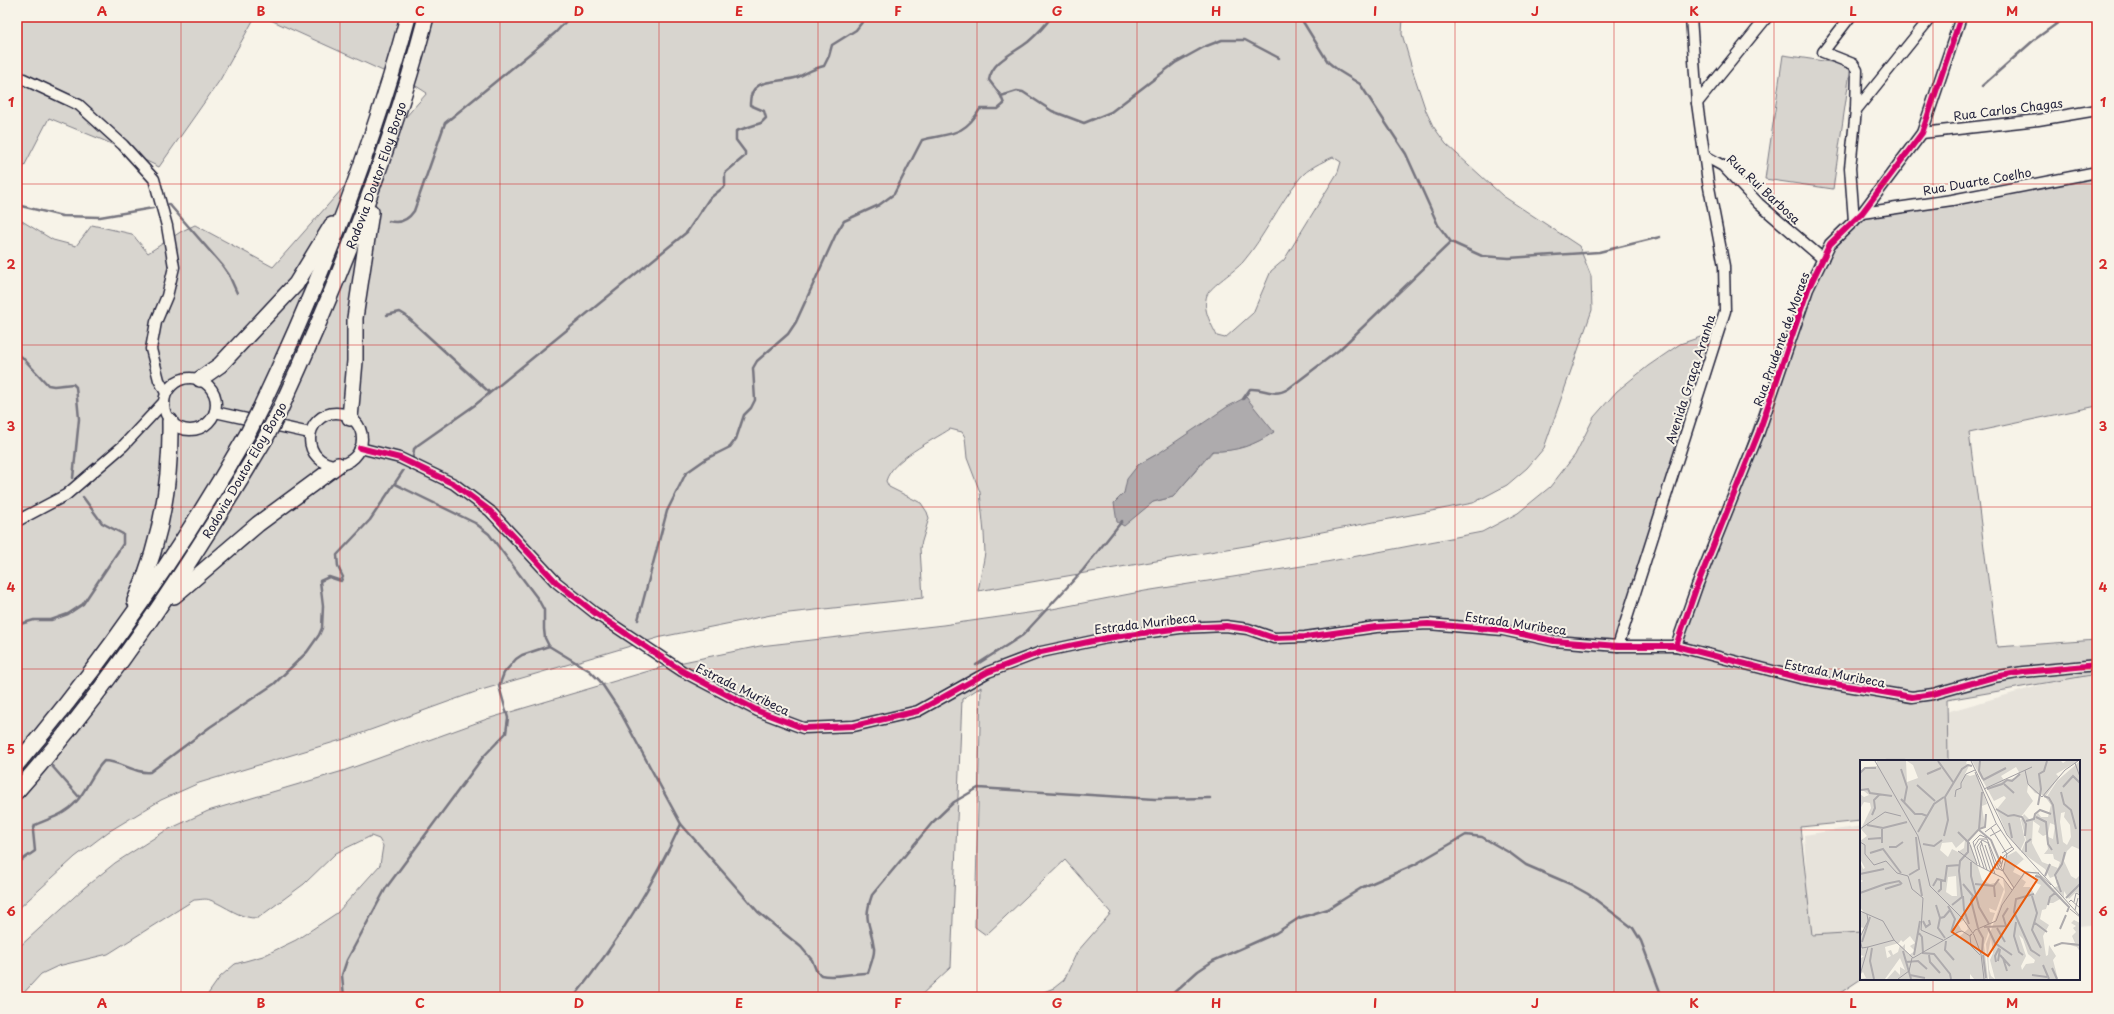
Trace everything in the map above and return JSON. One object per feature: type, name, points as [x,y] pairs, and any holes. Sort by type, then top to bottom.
[{"type":"highway","name":"Rodovia Doutor Eloy Borgo","points":[[17,764],[94,668],[175,553],[248,433],[308,304],[358,174],[389,82],[408,17]]},
{"type":"highway","name":"Rodovia Doutor Eloy Borgo","points":[[17,791],[79,716],[136,641],[198,550],[265,439],[279,412],[330,298],[376,181],[406,88],[426,17]]},
{"type":"highway","points":[[200,380],[220,364],[296,284],[328,233],[358,174]]},
{"type":"highway","points":[[350,418],[355,361],[355,318],[376,181]]},
{"type":"highway","points":[[94,668],[127,618],[150,563],[159,527],[167,480],[170,421]]},
{"type":"highway","points":[[136,641],[156,620],[174,597],[224,552],[258,524],[338,465]]},
{"type":"street","name":"Avenida Graça Aranha","points":[[1618,646],[1725,311],[1724,266],[1708,182],[1697,103],[1691,17]]},
{"type":"street","points":[[1697,103],[1767,17]]},
{"type":"street","points":[[1850,17],[1823,52],[1853,64],[1857,70],[1856,110],[1850,168],[1854,220]]},
{"type":"street","points":[[1856,110],[1931,17]]},
{"type":"street","name":"Rua Prudente de Moraes","points":[[1676,646],[1697,586],[1759,432],[1808,289],[1830,244],[1862,213],[1922,132],[1961,17]]},
{"type":"street","points":[[17,76],[79,105],[124,145],[154,179],[167,226],[174,267],[167,296],[156,322],[151,349],[165,397],[166,412],[170,421],[183,428],[198,429],[210,421],[215,412],[216,402],[214,393],[208,385],[200,380],[190,378],[181,379],[172,385],[165,397],[123,446],[66,495],[17,521]]},
{"type":"street","name":"Rua Carlos Chagas","points":[[1922,132],[2038,120],[2097,110]]},
{"type":"street","name":"Rua Rui Barbosa","points":[[1705,156],[1723,166],[1759,204],[1823,259]]},
{"type":"street","name":"Rua Duarte Coelho","points":[[1862,213],[1952,200],[2097,172]]},
{"type":"street","points":[[215,412],[310,433]]},
{"type":"street","points":[[341,414],[350,418],[357,424],[361,434],[360,448],[352,460],[338,465],[328,464],[316,456],[310,443],[310,433],[318,421],[326,415],[341,414]]},
{"type":"street","name":"Estrada Muribeca","points":[[360,448],[400,458],[454,484],[490,511],[556,582],[595,613],[682,671],[758,711],[803,728],[854,726],[918,711],[988,672],[1041,652],[1107,638],[1180,628],[1226,626],[1248,629],[1274,638],[1305,637],[1376,627],[1428,624],[1502,630],[1554,641],[1618,646],[1676,646],[1800,678],[1912,697],[1933,694],[1994,677],[2023,672],[2097,665]]},
{"type":"shaded area","points":[[17,17],[255,17],[220,80],[159,167],[105,141],[49,118],[17,180]]},
{"type":"shaded area","points":[[264,17],[1403,17],[1402,34],[1426,111],[1433,126],[1446,144],[1503,196],[1579,246],[1591,276],[1592,310],[1544,448],[1527,468],[1507,485],[1473,503],[1275,541],[978,591],[985,553],[980,492],[967,458],[965,437],[962,432],[950,429],[904,458],[896,465],[886,481],[889,487],[921,503],[929,518],[920,548],[923,598],[771,615],[661,637],[478,691],[351,737],[199,783],[161,800],[108,832],[75,857],[17,910],[17,218],[53,240],[76,246],[92,225],[132,234],[148,253],[182,231],[195,225],[273,267],[427,93],[416,86]],"holes":[[[1333,157],[1341,162],[1338,172],[1284,260],[1271,271],[1253,313],[1225,338],[1217,336],[1206,311],[1206,301],[1209,291],[1243,262],[1258,242],[1292,188],[1303,175],[1315,166]],[[1274,431],[1261,440],[1237,449],[1213,451],[1173,497],[1153,502],[1142,510],[1114,503],[1124,493],[1138,465],[1159,453]]]},
{"type":"shaded area","points":[[1783,55],[1851,65],[1833,189],[1765,179]]},
{"type":"shaded area","points":[[2097,171],[2097,406],[1969,433],[1997,647],[2097,640],[2097,674],[1947,700],[1948,760],[1860,760],[1860,821],[1800,827],[1812,935],[1860,932],[1860,980],[1834,997],[1014,997],[1041,993],[1054,988],[1064,980],[1077,952],[1111,913],[1065,860],[986,935],[975,927],[981,687],[962,699],[951,967],[919,997],[206,997],[220,977],[235,964],[263,956],[296,940],[337,913],[380,865],[383,846],[379,839],[371,836],[336,853],[304,884],[258,918],[251,918],[239,914],[208,899],[194,900],[108,954],[58,966],[41,974],[20,997],[17,997],[17,949],[84,888],[115,863],[165,831],[208,811],[343,771],[487,719],[669,665],[760,646],[943,625],[1042,611],[1145,591],[1321,563],[1482,532],[1518,513],[1550,487],[1575,455],[1594,417],[1617,391],[1648,366],[1680,344],[1718,331],[1617,642],[1676,641],[1795,313],[1831,244],[1862,207],[1915,205]]},
{"type":"shaded area","points":[[1246,397],[1274,432],[1260,441],[1245,447],[1212,451],[1173,497],[1153,502],[1124,526],[1117,522],[1114,503],[1124,493],[1127,479],[1138,465],[1159,453],[1227,407]]},
{"type":"shaded area","points":[[2087,672],[2097,673],[2097,924],[2080,926],[2080,760],[1947,760],[1943,713]]},
{"type":"shaded area","points":[[1860,826],[1860,947],[1810,952],[1804,835]]},
{"type":"waterway","points":[[389,221],[400,222],[409,217],[414,211],[445,123],[555,33],[570,17]]},
{"type":"waterway","points":[[413,457],[414,449],[418,445],[475,405],[687,232],[709,199],[725,186],[725,173],[745,156],[745,152],[736,140],[736,131],[761,123],[766,118],[764,111],[750,105],[751,95],[754,89],[766,82],[798,77],[824,66],[832,45],[856,30],[866,17]]},
{"type":"waterway","points":[[638,620],[667,511],[686,473],[706,459],[730,447],[736,439],[744,415],[751,408],[755,400],[753,368],[757,361],[788,334],[796,322],[836,234],[844,221],[879,205],[894,194],[922,140],[962,129],[968,125],[980,109],[998,109],[1004,104],[1001,96],[989,80],[991,73],[1004,58],[1028,42],[1051,17]]},
{"type":"waterway","points":[[1300,17],[1328,62],[1360,84],[1406,154],[1438,225],[1451,242],[1482,256],[1509,258],[1599,252],[1660,237]]},
{"type":"waterway","points":[[1982,86],[2034,40],[2066,17]]},
{"type":"waterway","points":[[1001,96],[1017,91],[1023,92],[1052,111],[1084,123],[1111,112],[1175,63],[1204,47],[1222,40],[1245,40],[1279,58]]},
{"type":"waterway","points":[[169,204],[222,265],[229,275],[237,293]]},
{"type":"waterway","points":[[17,205],[62,216],[100,217],[153,208]]},
{"type":"waterway","points":[[1243,399],[1250,389],[1273,393],[1282,392],[1288,389],[1339,350],[1451,242]]},
{"type":"waterway","points":[[387,315],[400,312],[405,315],[489,392]]},
{"type":"waterway","points":[[17,355],[22,357],[48,385],[54,386],[73,384],[76,387],[79,419],[73,478]]},
{"type":"waterway","points":[[17,860],[22,860],[35,851],[33,831],[35,825],[57,816],[72,806],[80,797],[104,761],[116,763],[139,771],[150,772],[210,727],[274,684],[307,652],[322,628],[323,606],[320,581],[329,577],[341,581],[343,577],[338,567],[337,555],[370,520],[403,471]]},
{"type":"waterway","points":[[395,484],[475,523],[489,534],[538,599],[544,610],[545,638],[549,646],[590,671],[600,681],[618,708],[681,824],[758,912],[801,947],[812,960],[816,970],[821,975],[839,976],[856,973],[868,973],[874,951],[873,939],[867,917],[872,895],[932,823],[954,802],[978,788],[1155,799],[1210,798]]},
{"type":"waterway","points":[[17,625],[34,620],[51,620],[68,614],[83,604],[123,544],[123,534],[102,523],[83,497]]},
{"type":"waterway","points":[[976,665],[1023,635],[1083,570],[1122,521]]},
{"type":"waterway","points":[[344,997],[342,975],[347,960],[386,888],[483,757],[506,733],[508,718],[499,686],[504,673],[516,659],[522,655],[549,646]]},
{"type":"waterway","points":[[52,766],[79,797]]},
{"type":"waterway","points":[[574,997],[590,977],[633,914],[681,824]]},
{"type":"waterway","points":[[1169,997],[1198,971],[1213,961],[1276,933],[1299,918],[1328,909],[1363,887],[1414,865],[1466,835],[1482,837],[1510,853],[1526,865],[1570,884],[1588,894],[1633,928],[1641,941],[1662,997]]},
{"type":"cycle path","points":[[1676,646],[1697,586],[1759,432],[1808,289],[1830,244],[1862,213],[1922,133],[1961,17]]},
{"type":"cycle path","points":[[360,448],[400,458],[454,484],[490,511],[556,582],[595,613],[682,671],[758,711],[803,728],[854,726],[918,711],[988,672],[1041,652],[1107,638],[1180,628],[1226,626],[1248,629],[1274,638],[1305,637],[1376,627],[1428,624],[1503,630],[1554,641],[1618,646],[1676,646],[1800,678],[1912,697],[1933,694],[1994,677],[2023,672],[2097,665]]}]
